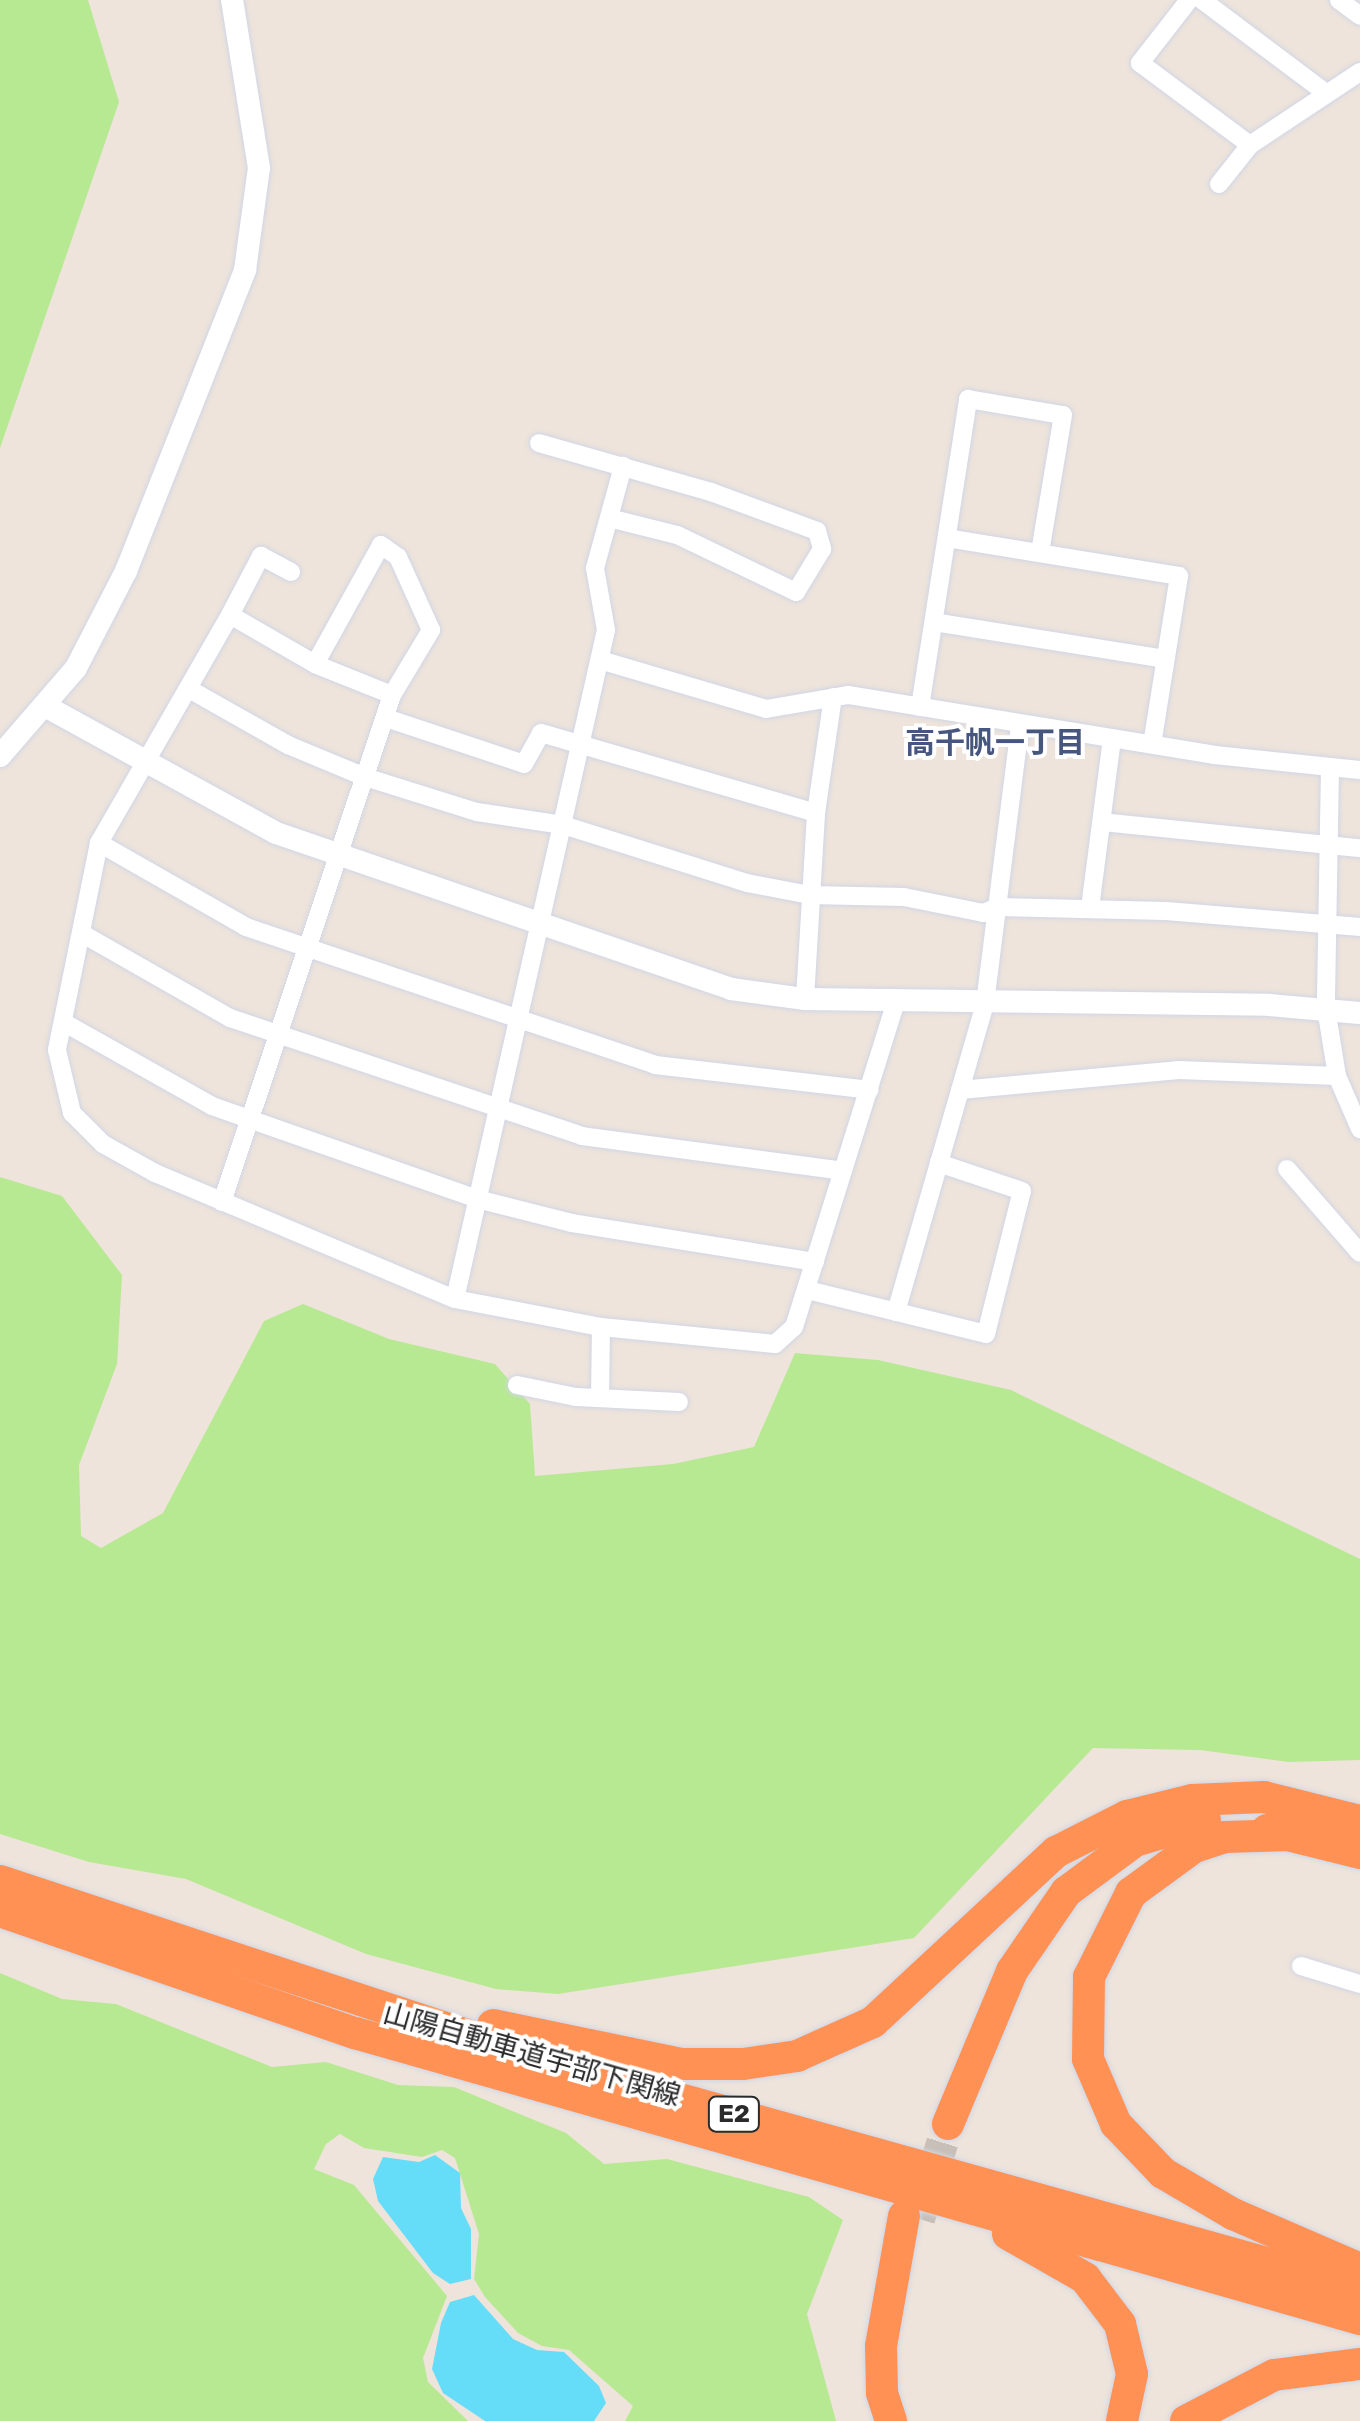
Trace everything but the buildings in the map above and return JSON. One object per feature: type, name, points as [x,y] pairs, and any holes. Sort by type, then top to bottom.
[{"type":"highway","points":[[112,1921],[510,2028],[681,2064],[743,2064],[796,2056],[873,2022],[1056,1852],[1127,1816],[1192,1800],[1264,1797],[1348,1818]]},
{"type":"highway","points":[[1348,1818],[1258,1803],[1182,1810],[1125,1829],[1081,1858],[1032,1912],[1012,1946],[941,2123],[1012,1971],[1050,1910],[1084,1874],[1135,1841],[1191,1822],[1236,1822],[1360,1853]]},
{"type":"highway","points":[[1289,1835],[1225,1837],[1194,1848],[1131,1893],[1089,1977],[1088,2059],[1116,2124],[1164,2173],[1233,2214],[1360,2268]]},
{"type":"highway","name":"山陽自動車道宇部下関線","points":[[0,1881],[558,2065],[1360,2289]]},
{"type":"highway","name":"山陽自動車道宇部下関線","points":[[0,1910],[355,2033],[1360,2319]]},
{"type":"highway","points":[[835,2170],[1001,2231],[1085,2278],[1120,2324],[1130,2356],[1131,2390],[1122,2421]]},
{"type":"highway","points":[[891,2421],[882,2393],[881,2346],[911,2218],[896,2340],[906,2421]]},
{"type":"highway","points":[[1186,2421],[1274,2375],[1360,2364]]},
{"type":"street","points":[[0,756],[48,707],[76,668],[126,571],[252,243],[259,168],[232,0]]},
{"type":"street","points":[[1190,0],[1140,64],[1250,144]]},
{"type":"street","points":[[1202,0],[1327,94]]},
{"type":"street","points":[[1340,0],[1360,16]]},
{"type":"street","points":[[1219,184],[1250,144],[1360,72]]},
{"type":"street","points":[[920,706],[968,399],[1063,415],[1040,552]]},
{"type":"street","points":[[538,443],[623,466],[817,531],[822,549],[796,592],[676,535],[609,518]]},
{"type":"street","points":[[455,1298],[600,660],[606,630],[595,568],[623,466]]},
{"type":"street","points":[[947,538],[1179,576],[1152,744]]},
{"type":"street","points":[[222,1202],[392,695],[430,630],[398,556],[380,545],[315,664]]},
{"type":"street","points":[[291,572],[261,556],[99,843],[63,1022],[58,1073],[84,1129],[155,1173],[455,1298],[601,1327],[775,1344],[794,1328],[896,1002]]},
{"type":"street","points":[[230,615],[315,664],[392,695]]},
{"type":"street","points":[[934,622],[1166,659]]},
{"type":"street","points":[[600,660],[766,709],[832,698],[920,706],[1152,744],[1360,770]]},
{"type":"street","points":[[189,689],[288,744],[366,777],[476,812],[563,825],[748,883],[810,894],[904,897],[983,913],[998,907],[1090,908],[1360,928]]},
{"type":"street","points":[[805,999],[816,813],[832,698]]},
{"type":"street","points":[[48,707],[213,804],[338,856],[731,989],[805,999],[1326,1008],[1360,1013]]},
{"type":"street","points":[[386,718],[524,764],[541,734],[582,743],[816,813]]},
{"type":"street","points":[[896,1312],[985,1003],[1020,724]]},
{"type":"street","points":[[1090,908],[1112,738]]},
{"type":"street","points":[[1330,768],[1326,1008],[1337,1076],[1360,1129]]},
{"type":"street","points":[[1102,822],[1360,848]]},
{"type":"street","points":[[99,843],[246,927],[655,1065],[870,1090]]},
{"type":"street","points":[[81,933],[230,1018],[498,1108],[625,1146],[843,1171]]},
{"type":"street","points":[[63,1022],[249,1122],[477,1199],[572,1223],[815,1262]]},
{"type":"street","points":[[960,1090],[1179,1070],[1337,1076]]},
{"type":"street","points":[[807,1290],[986,1334],[1022,1192],[940,1163]]},
{"type":"street","points":[[1287,1169],[1360,1253]]},
{"type":"street","points":[[600,1398],[601,1327]]},
{"type":"street","points":[[517,1385],[600,1398],[680,1402]]},
{"type":"street","points":[[1301,1966],[1360,1984]]},
{"type":"green space","points":[[0,0],[88,0],[119,102],[0,448]]},
{"type":"green space","points":[[0,1177],[62,1196],[122,1275],[117,1364],[79,1465],[81,1536],[101,1548],[163,1513],[264,1321],[303,1304],[389,1339],[495,1364],[530,1404],[535,1476],[673,1464],[754,1447],[795,1353],[878,1360],[1011,1390],[1360,1559],[1360,1760],[1289,1762],[1200,1750],[1093,1748],[914,1938],[558,1994],[496,1989],[366,1954],[186,1879],[89,1862],[0,1834]]},
{"type":"green space","points":[[0,1973],[62,1999],[116,2004],[272,2067],[326,2062],[398,2085],[454,2087],[566,2133],[604,2164],[667,2159],[809,2197],[843,2220],[807,2314],[836,2421],[625,2421],[633,2406],[569,2350],[542,2346],[518,2333],[485,2297],[474,2279],[479,2234],[455,2158],[442,2150],[422,2157],[364,2148],[340,2134],[326,2144],[314,2169],[354,2185],[447,2296],[423,2358],[428,2382],[468,2421],[0,2421]]},
{"type":"water","points":[[435,2155],[460,2173],[461,2208],[471,2229],[471,2279],[450,2284],[433,2273],[378,2201],[373,2179],[383,2157],[419,2162]]},
{"type":"water","points":[[474,2295],[513,2339],[537,2350],[564,2352],[599,2386],[606,2403],[594,2421],[485,2421],[443,2393],[432,2369],[441,2323],[450,2302]]},
{"type":"tunnel","points":[[919,2219],[948,2124]]},
{"type":"district","name":"高千帆一丁目","points":[[995,743]]}]
